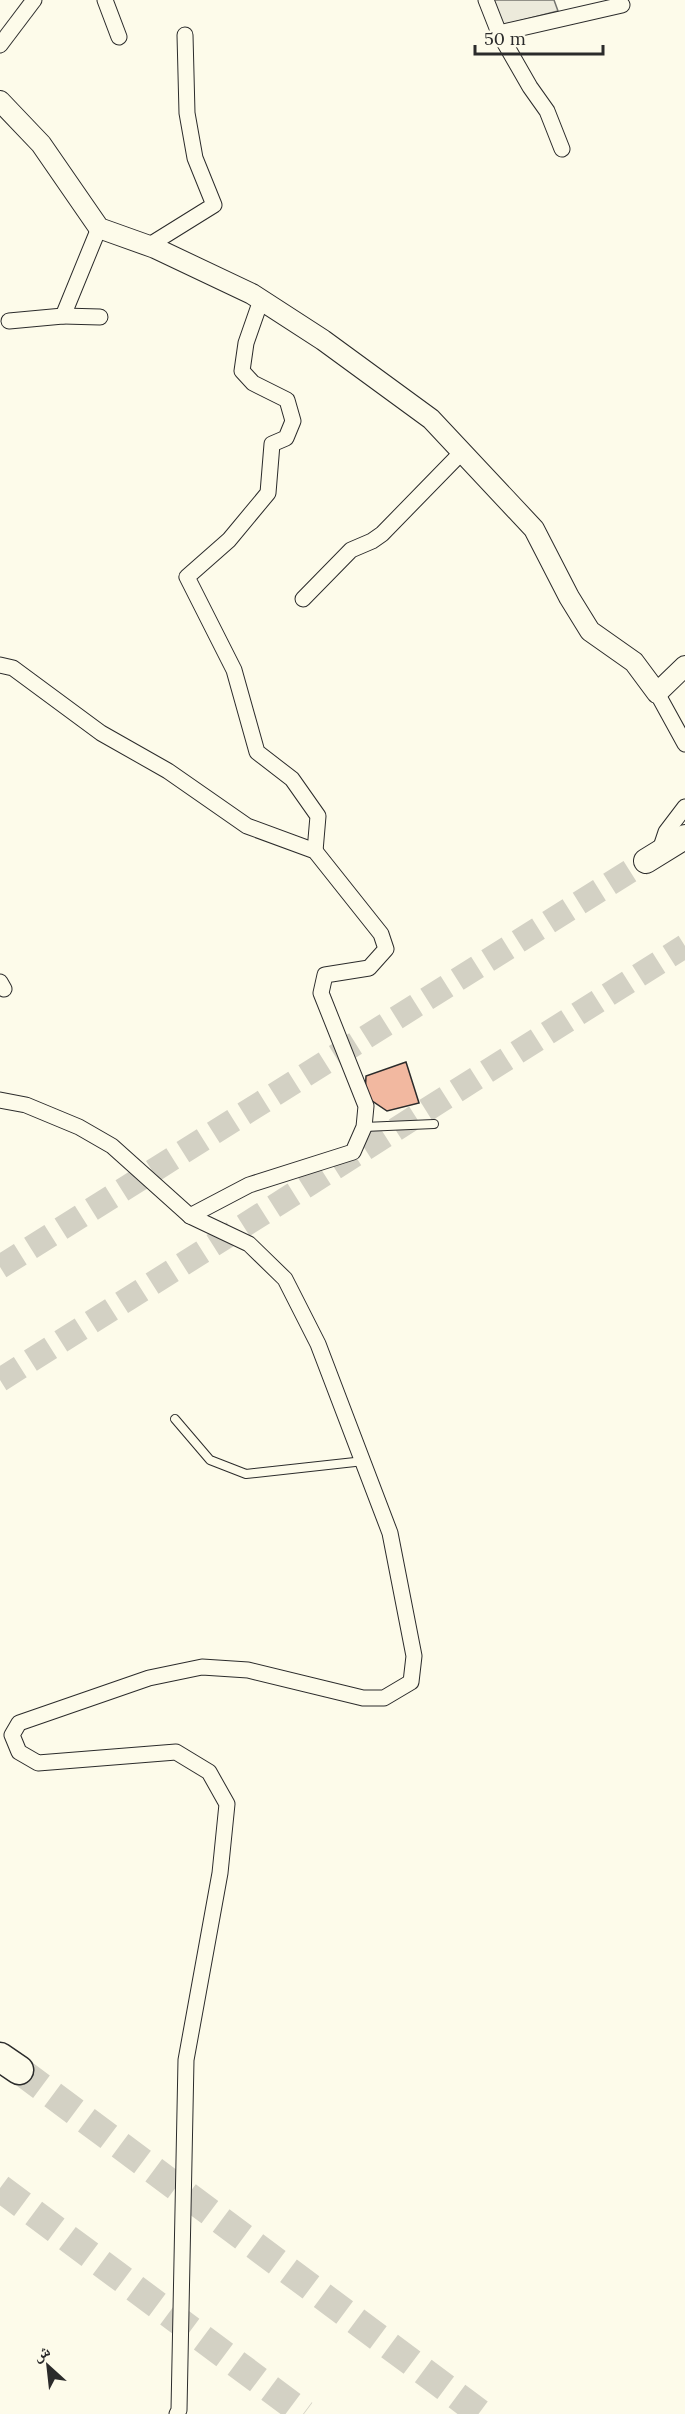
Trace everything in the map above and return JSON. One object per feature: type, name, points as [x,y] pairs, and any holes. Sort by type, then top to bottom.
[{"type":"main road","points":[[652,858],[685,837]]},
{"type":"street","points":[[0,45],[34,0]]},
{"type":"street","points":[[105,0],[119,37]]},
{"type":"street","points":[[486,0],[499,33],[530,87],[547,111],[562,149]]},
{"type":"street","points":[[499,33],[622,5]]},
{"type":"street","points":[[148,246],[214,205],[195,158],[187,113],[185,35]]},
{"type":"street","points":[[0,101],[41,144],[99,228],[148,246],[261,300],[387,386],[431,419],[534,529],[569,597],[590,631],[634,662],[657,693],[685,744]]},
{"type":"street","points":[[63,316],[99,228]]},
{"type":"street","points":[[261,300],[246,343],[242,371],[253,383],[287,400],[293,421],[286,438],[272,444],[268,493],[229,540],[187,577],[234,670],[257,752],[292,779],[318,816],[315,851]]},
{"type":"street","points":[[3,319],[100,316]]},
{"type":"street","points":[[303,599],[351,550],[382,534],[462,452]]},
{"type":"street","points":[[0,665],[13,668],[101,733],[168,771],[247,826],[315,851],[381,934],[386,949],[369,968],[325,975],[321,993],[366,1106],[364,1127],[353,1152],[249,1185],[190,1216]]},
{"type":"street","points":[[657,693],[685,666]]},
{"type":"street","points":[[652,858],[666,832],[685,807]]},
{"type":"street","points":[[0,1100],[26,1105],[79,1127],[112,1146],[190,1216],[249,1244],[285,1279],[318,1344],[390,1533],[414,1656],[411,1682],[384,1698],[363,1698],[249,1670],[202,1667],[149,1678],[18,1723],[12,1735],[19,1752],[38,1763],[176,1752],[209,1772],[227,1804],[220,1873],[186,2060],[179,2410],[177,2414]]},
{"type":"lane","points":[[364,1127],[434,1124]]},
{"type":"lane","points":[[175,1419],[210,1460],[246,1474],[364,1461]]},
{"type":"shaded area","points":[[484,0],[554,0],[558,11],[503,25]]},
{"type":"building","points":[[406,1062],[419,1103],[387,1111],[365,1096],[366,1076]]},
{"type":"tunnel","points":[[0,1267],[646,861]]},
{"type":"tunnel","points":[[0,1380],[685,946]]},
{"type":"tunnel","points":[[19,2070],[481,2414]]},
{"type":"tunnel","points":[[0,2188],[304,2414]]}]
